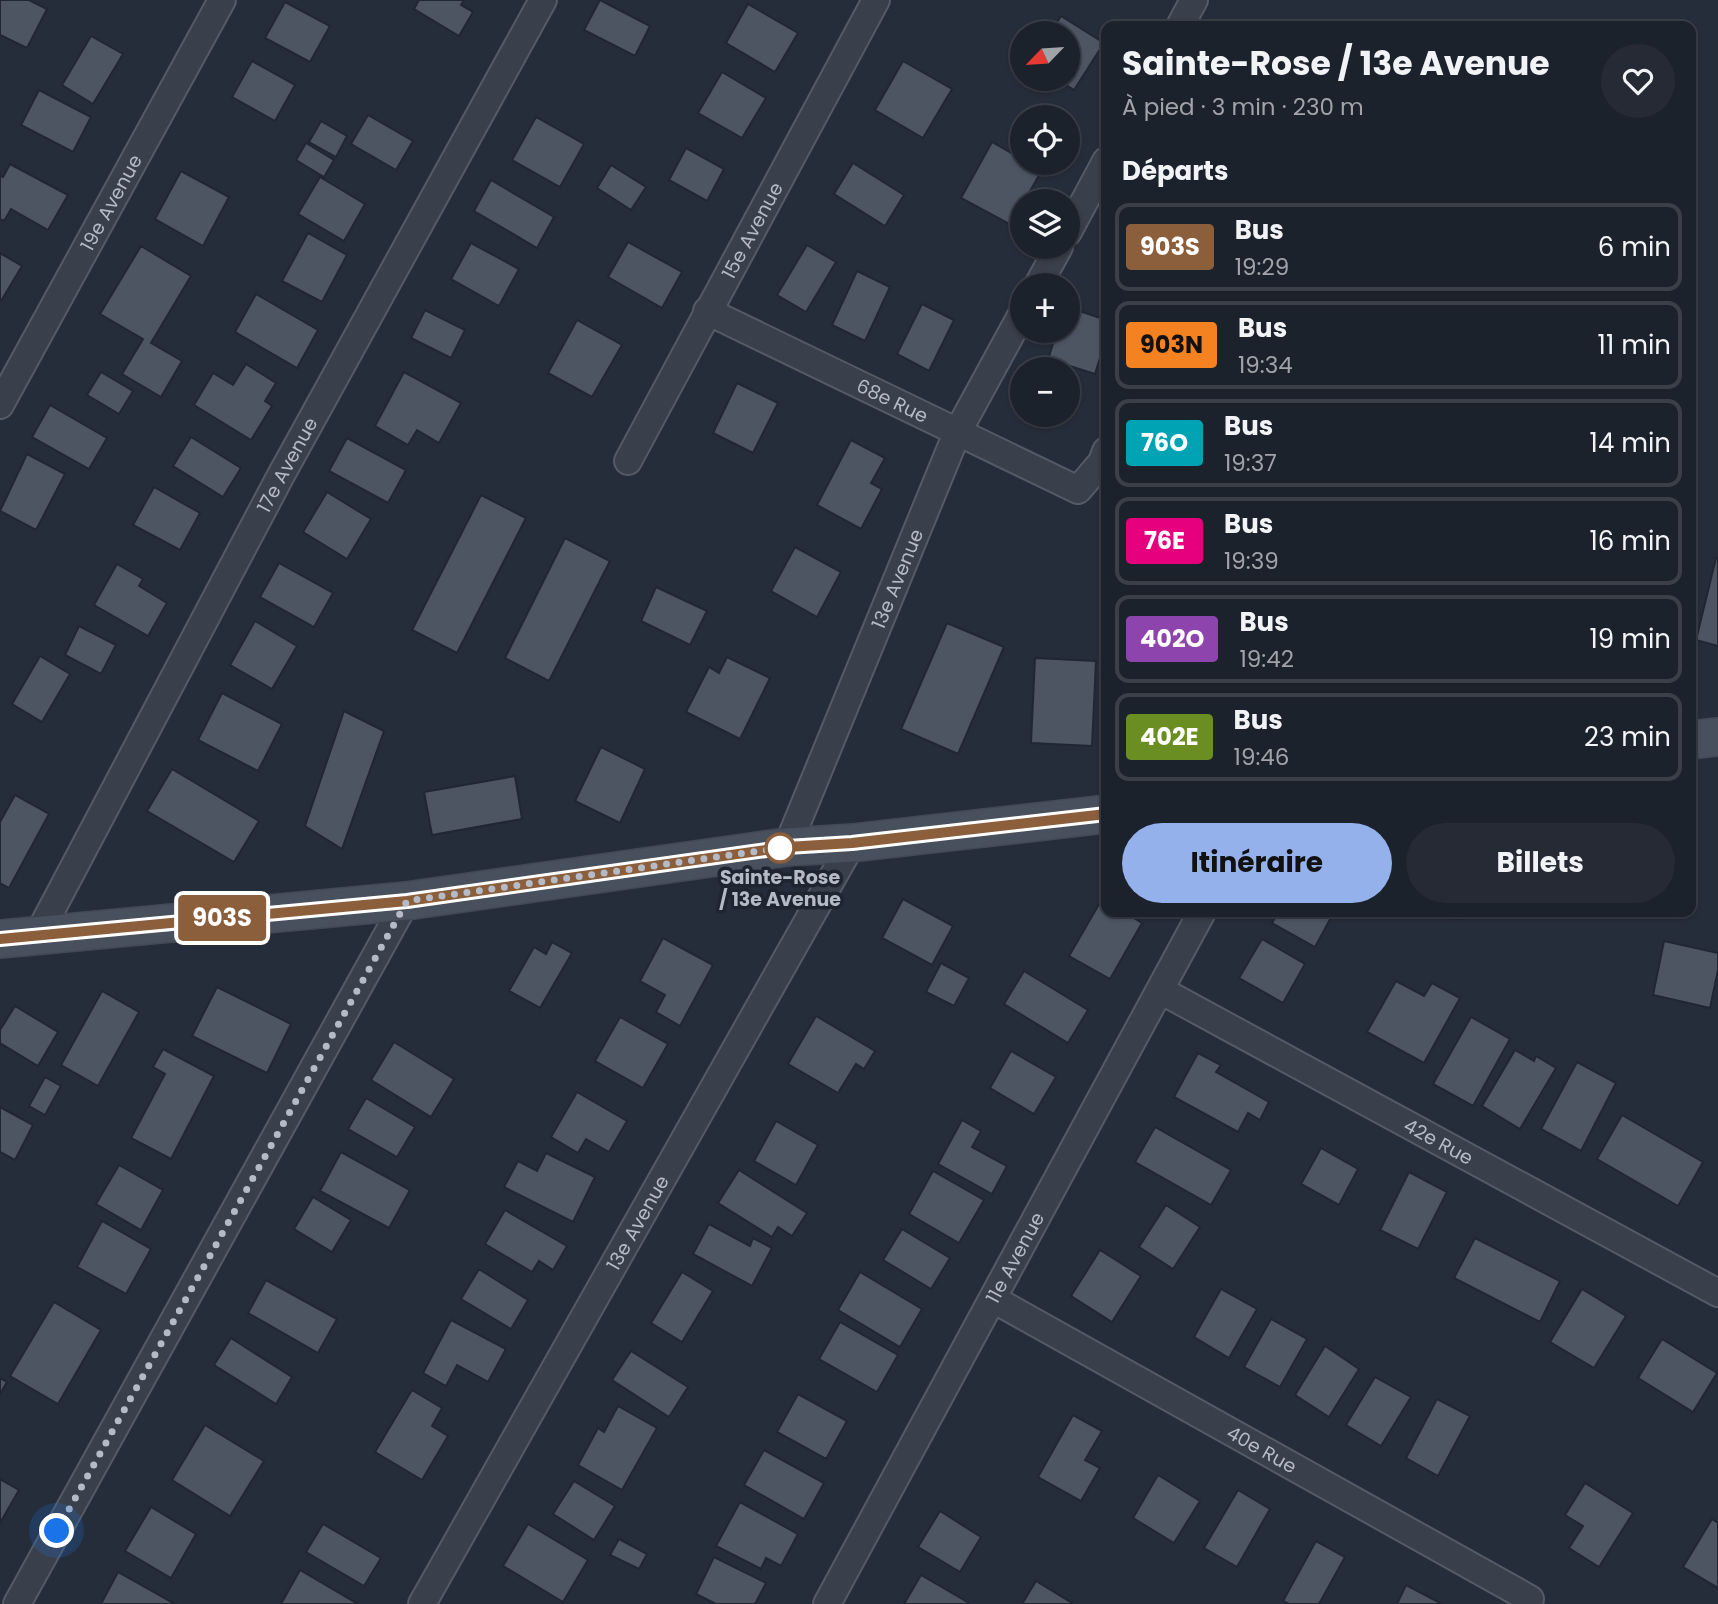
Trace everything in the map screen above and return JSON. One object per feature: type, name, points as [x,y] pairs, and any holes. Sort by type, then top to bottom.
[{"type":"street","name":"19e Avenue","points":[[0,405],[222,0]]},
{"type":"street","name":"17e Avenue","points":[[38,935],[280,477],[543,0]]},
{"type":"street","name":"15e Avenue","points":[[628,461],[876,0]]},
{"type":"street","points":[[1183,21],[1194,0]]},
{"type":"street","points":[[1080,210],[1101,171]]},
{"type":"street","name":"68e Rue","points":[[707,311],[1078,490],[1101,462]]},
{"type":"street","name":"13e Avenue","points":[[787,847],[957,433],[1010,336]]},
{"type":"street","points":[[1696,739],[1718,737]]},
{"type":"street","points":[[0,939],[407,901],[787,847],[852,843],[1101,815]]},
{"type":"street","name":"13e Avenue","points":[[422,1604],[852,843]]},
{"type":"street","points":[[17,1604],[407,901]]},
{"type":"street","name":"11e Avenue","points":[[827,1604],[1199,917]]},
{"type":"street","name":"42e Rue","points":[[1160,990],[1718,1293]]},
{"type":"street","name":"40e Rue","points":[[993,1298],[1531,1599]]},
{"type":"building","points":[[0,0],[29,0],[47,9],[27,48],[0,35]]},
{"type":"building","points":[[419,0],[464,0],[461,5],[473,12],[459,36],[414,9]]},
{"type":"building","points":[[600,0],[650,26],[635,56],[584,30]]},
{"type":"building","points":[[285,2],[330,26],[310,62],[265,38]]},
{"type":"building","points":[[748,4],[798,33],[775,72],[726,43]]},
{"type":"building","points":[[1080,28],[1101,41],[1101,48],[1080,81]]},
{"type":"building","points":[[91,36],[123,54],[93,104],[62,85]]},
{"type":"building","points":[[252,61],[295,85],[275,121],[232,97]]},
{"type":"building","points":[[903,61],[952,89],[923,138],[875,110]]},
{"type":"building","points":[[722,72],[766,98],[742,138],[698,113]]},
{"type":"building","points":[[39,90],[91,117],[73,152],[21,125]]},
{"type":"building","points":[[368,115],[413,141],[396,170],[351,144]]},
{"type":"building","points":[[536,117],[584,144],[560,187],[512,160]]},
{"type":"building","points":[[321,121],[347,136],[336,157],[309,142]]},
{"type":"building","points":[[992,142],[1010,152],[1010,175],[1039,175],[1031,189],[1010,189],[1010,224],[961,198]]},
{"type":"building","points":[[306,143],[334,160],[324,177],[296,160]]},
{"type":"building","points":[[686,148],[724,169],[707,201],[669,180]]},
{"type":"building","points":[[853,163],[904,195],[885,226],[834,194]]},
{"type":"building","points":[[10,164],[68,195],[48,230],[11,209],[4,221],[0,219],[0,175],[3,177]]},
{"type":"building","points":[[611,165],[646,187],[631,210],[597,188]]},
{"type":"building","points":[[181,171],[229,197],[203,246],[155,219]]},
{"type":"building","points":[[320,177],[365,204],[344,241],[298,214]]},
{"type":"building","points":[[491,180],[554,217],[537,248],[474,211]]},
{"type":"building","points":[[308,233],[347,255],[322,302],[282,281]]},
{"type":"building","points":[[628,242],[682,272],[662,308],[608,277]]},
{"type":"building","points":[[471,243],[519,269],[499,306],[451,279]]},
{"type":"building","points":[[807,245],[836,262],[806,312],[777,295]]},
{"type":"building","points":[[141,246],[191,276],[151,343],[182,361],[161,397],[122,374],[143,339],[100,314]]},
{"type":"building","points":[[0,253],[22,266],[1,301],[0,301]]},
{"type":"building","points":[[857,271],[890,287],[865,341],[832,325]]},
{"type":"building","points":[[256,294],[318,330],[297,368],[235,332]]},
{"type":"building","points":[[922,304],[954,320],[929,371],[897,354]]},
{"type":"building","points":[[425,310],[465,330],[451,358],[411,338]]},
{"type":"building","points":[[1080,311],[1101,318],[1101,355],[1095,374],[1080,369],[1080,357],[1049,357],[1053,343],[1080,343]]},
{"type":"building","points":[[577,320],[622,345],[592,397],[548,373]]},
{"type":"building","points":[[246,364],[276,383],[265,401],[272,406],[251,440],[194,405],[213,373],[233,385]]},
{"type":"building","points":[[101,372],[133,391],[119,414],[87,395]]},
{"type":"building","points":[[404,372],[461,403],[439,443],[417,430],[408,445],[375,426]]},
{"type":"building","points":[[737,383],[778,403],[753,453],[713,433]]},
{"type":"building","points":[[50,405],[107,438],[89,469],[32,437]]},
{"type":"building","points":[[191,437],[241,468],[223,497],[173,466]]},
{"type":"building","points":[[347,438],[406,470],[388,503],[329,471]]},
{"type":"building","points":[[851,440],[885,458],[871,483],[882,489],[861,529],[817,505]]},
{"type":"building","points":[[27,454],[65,474],[36,530],[0,511]]},
{"type":"building","points":[[154,487],[200,513],[180,550],[133,525]]},
{"type":"building","points":[[327,492],[371,519],[347,559],[303,532]]},
{"type":"building","points":[[481,495],[526,518],[457,653],[412,630]]},
{"type":"building","points":[[565,538],[610,561],[549,681],[505,658]]},
{"type":"building","points":[[795,547],[841,572],[817,617],[771,591]]},
{"type":"building","points":[[1718,558],[1718,646],[1696,640]]},
{"type":"building","points":[[279,563],[333,593],[314,627],[260,597]]},
{"type":"building","points":[[117,564],[143,579],[139,586],[167,603],[148,636],[94,605]]},
{"type":"building","points":[[656,587],[707,611],[690,645],[641,621]]},
{"type":"building","points":[[255,621],[297,646],[272,689],[230,665]]},
{"type":"building","points":[[947,623],[1004,647],[958,754],[901,729]]},
{"type":"building","points":[[79,626],[116,645],[101,674],[65,655]]},
{"type":"building","points":[[40,656],[70,674],[42,722],[12,704]]},
{"type":"building","points":[[727,657],[770,678],[740,739],[686,712],[709,667],[719,673]]},
{"type":"building","points":[[1035,658],[1096,661],[1092,746],[1031,743]]},
{"type":"building","points":[[222,693],[282,724],[258,771],[198,740]]},
{"type":"building","points":[[344,711],[384,731],[342,849],[305,826]]},
{"type":"building","points":[[601,747],[645,769],[620,823],[575,801]]},
{"type":"building","points":[[172,769],[259,821],[234,862],[147,811]]},
{"type":"building","points":[[515,776],[522,819],[432,835],[424,792]]},
{"type":"building","points":[[15,795],[49,814],[9,888],[0,883],[0,822]]},
{"type":"building","points":[[903,899],[953,926],[932,965],[882,938]]},
{"type":"building","points":[[1101,901],[1101,917],[1132,917],[1142,923],[1110,979],[1069,956]]},
{"type":"building","points":[[1275,917],[1331,917],[1315,947],[1272,923]]},
{"type":"building","points":[[663,938],[713,965],[680,1026],[656,1012],[665,995],[640,981]]},
{"type":"building","points":[[1262,939],[1305,964],[1283,1003],[1239,978]]},
{"type":"building","points":[[1664,941],[1718,953],[1718,970],[1710,1008],[1653,995]]},
{"type":"building","points":[[552,942],[572,953],[540,1008],[509,991],[534,947],[546,954]]},
{"type":"building","points":[[941,963],[969,978],[954,1006],[926,992]]},
{"type":"building","points":[[1024,971],[1088,1010],[1068,1043],[1004,1004]]},
{"type":"building","points":[[1396,981],[1424,996],[1432,983],[1460,998],[1424,1063],[1367,1032]]},
{"type":"building","points":[[217,987],[291,1024],[267,1073],[192,1036]]},
{"type":"building","points":[[102,991],[139,1012],[98,1086],[61,1065]]},
{"type":"building","points":[[15,1006],[58,1032],[38,1066],[0,1043],[0,1030]]},
{"type":"building","points":[[816,1016],[875,1051],[864,1069],[856,1064],[838,1093],[788,1064]]},
{"type":"building","points":[[620,1017],[668,1044],[643,1088],[595,1061]]},
{"type":"building","points":[[1471,1017],[1510,1039],[1473,1106],[1433,1084]]},
{"type":"building","points":[[394,1042],[454,1079],[431,1117],[371,1080]]},
{"type":"building","points":[[163,1049],[214,1076],[171,1159],[131,1138],[165,1074],[153,1067]]},
{"type":"building","points":[[1515,1050],[1534,1061],[1536,1056],[1556,1068],[1520,1129],[1482,1106]]},
{"type":"building","points":[[1011,1051],[1056,1077],[1034,1114],[990,1088]]},
{"type":"building","points":[[1198,1053],[1221,1065],[1216,1072],[1269,1102],[1260,1120],[1248,1113],[1238,1132],[1174,1097]]},
{"type":"building","points":[[1577,1062],[1616,1083],[1581,1151],[1541,1129]]},
{"type":"building","points":[[45,1077],[61,1086],[45,1115],[29,1106]]},
{"type":"building","points":[[577,1092],[627,1121],[609,1152],[586,1139],[578,1153],[551,1137]]},
{"type":"building","points":[[366,1098],[415,1127],[397,1157],[348,1129]]},
{"type":"building","points":[[0,1107],[33,1125],[15,1160],[0,1152]]},
{"type":"building","points":[[1622,1115],[1703,1162],[1678,1206],[1597,1159]]},
{"type":"building","points":[[962,1120],[981,1131],[972,1147],[1007,1166],[992,1194],[938,1164]]},
{"type":"building","points":[[776,1121],[818,1145],[796,1185],[754,1161]]},
{"type":"building","points":[[1155,1127],[1231,1170],[1211,1205],[1135,1162]]},
{"type":"building","points":[[1321,1148],[1358,1169],[1339,1205],[1301,1184]]},
{"type":"building","points":[[341,1152],[410,1190],[389,1228],[320,1191]]},
{"type":"building","points":[[546,1153],[595,1177],[573,1222],[504,1187],[518,1161],[537,1171]]},
{"type":"building","points":[[119,1165],[163,1190],[141,1230],[96,1204]]},
{"type":"building","points":[[739,1170],[807,1213],[792,1236],[778,1227],[772,1237],[718,1203]]},
{"type":"building","points":[[933,1171],[984,1200],[959,1243],[909,1214]]},
{"type":"building","points":[[1409,1172],[1447,1192],[1418,1249],[1380,1230]]},
{"type":"building","points":[[313,1197],[351,1220],[332,1252],[294,1229]]},
{"type":"building","points":[[1166,1205],[1200,1227],[1173,1269],[1139,1247]]},
{"type":"building","points":[[505,1210],[567,1246],[553,1270],[539,1261],[532,1272],[485,1244]]},
{"type":"building","points":[[102,1221],[151,1249],[126,1294],[77,1267]]},
{"type":"building","points":[[709,1224],[750,1246],[753,1238],[772,1248],[752,1286],[693,1254]]},
{"type":"building","points":[[902,1229],[950,1258],[931,1289],[883,1260]]},
{"type":"building","points":[[1475,1238],[1560,1281],[1540,1322],[1454,1278]]},
{"type":"building","points":[[1100,1250],[1141,1276],[1112,1322],[1071,1296]]},
{"type":"building","points":[[479,1269],[528,1300],[511,1329],[461,1299]]},
{"type":"building","points":[[682,1272],[713,1291],[682,1342],[651,1323]]},
{"type":"building","points":[[860,1272],[922,1309],[900,1347],[838,1310]]},
{"type":"building","points":[[266,1280],[337,1319],[318,1353],[248,1313]]},
{"type":"building","points":[[1221,1289],[1257,1309],[1229,1358],[1194,1337]]},
{"type":"building","points":[[1582,1289],[1626,1316],[1594,1368],[1550,1342]]},
{"type":"building","points":[[54,1302],[101,1330],[58,1404],[10,1376]]},
{"type":"building","points":[[1271,1319],[1307,1339],[1280,1387],[1244,1367]]},
{"type":"building","points":[[451,1320],[506,1349],[488,1382],[457,1365],[446,1386],[423,1373]]},
{"type":"building","points":[[840,1322],[898,1355],[877,1392],[819,1359]]},
{"type":"building","points":[[231,1338],[292,1377],[276,1404],[214,1365]]},
{"type":"building","points":[[1662,1339],[1717,1373],[1693,1412],[1638,1378]]},
{"type":"building","points":[[1325,1346],[1359,1369],[1329,1417],[1295,1395]]},
{"type":"building","points":[[631,1351],[688,1387],[669,1417],[612,1380]]},
{"type":"building","points":[[1375,1377],[1411,1397],[1381,1446],[1346,1425]]},
{"type":"building","points":[[0,1378],[7,1382],[0,1394]]},
{"type":"building","points":[[412,1390],[442,1408],[432,1426],[448,1436],[422,1480],[375,1452]]},
{"type":"building","points":[[798,1394],[847,1421],[826,1459],[777,1432]]},
{"type":"building","points":[[1437,1399],[1470,1416],[1438,1476],[1406,1458]]},
{"type":"building","points":[[618,1406],[657,1428],[622,1490],[578,1465],[598,1428],[604,1432]]},
{"type":"building","points":[[1073,1415],[1102,1431],[1085,1460],[1100,1468],[1081,1501],[1038,1477]]},
{"type":"building","points":[[205,1425],[264,1461],[230,1516],[172,1480]]},
{"type":"building","points":[[764,1450],[824,1483],[804,1519],[744,1485]]},
{"type":"building","points":[[1158,1475],[1200,1501],[1174,1543],[1133,1518]]},
{"type":"building","points":[[0,1479],[19,1490],[0,1523]]},
{"type":"building","points":[[574,1481],[615,1506],[594,1540],[553,1514]]},
{"type":"building","points":[[1585,1483],[1633,1513],[1599,1567],[1569,1548],[1583,1526],[1565,1515]]},
{"type":"building","points":[[1238,1490],[1270,1509],[1237,1567],[1204,1548]]},
{"type":"building","points":[[740,1502],[798,1534],[781,1566],[766,1558],[761,1569],[716,1546]]},
{"type":"building","points":[[151,1507],[196,1534],[171,1578],[125,1551]]},
{"type":"building","points":[[940,1511],[981,1537],[960,1572],[918,1547]]},
{"type":"building","points":[[1712,1519],[1718,1523],[1718,1588],[1683,1567]]},
{"type":"building","points":[[323,1524],[381,1558],[364,1586],[306,1552]]},
{"type":"building","points":[[528,1524],[588,1560],[563,1602],[503,1566]]},
{"type":"building","points":[[619,1539],[647,1554],[639,1569],[610,1555]]},
{"type":"building","points":[[1316,1541],[1345,1557],[1319,1604],[1289,1604],[1283,1601]]},
{"type":"building","points":[[714,1557],[766,1583],[755,1604],[716,1604],[696,1594]]},
{"type":"building","points":[[300,1570],[358,1604],[281,1604]]},
{"type":"building","points":[[118,1572],[175,1604],[101,1604]]},
{"type":"building","points":[[921,1575],[969,1603],[904,1604]]},
{"type":"building","points":[[1036,1581],[1072,1603],[1022,1604]]},
{"type":"building","points":[[1406,1585],[1442,1604],[1397,1604]]},
{"type":"bus line","name":"903S","points":[[0,939],[407,901],[787,847],[852,843],[1101,815]]},
{"type":"place","name":"Sainte-Rose / 13e Avenue","points":[[780,848]]},
{"type":"route","points":[[57,1531],[407,901],[787,847],[780,848]]}]
